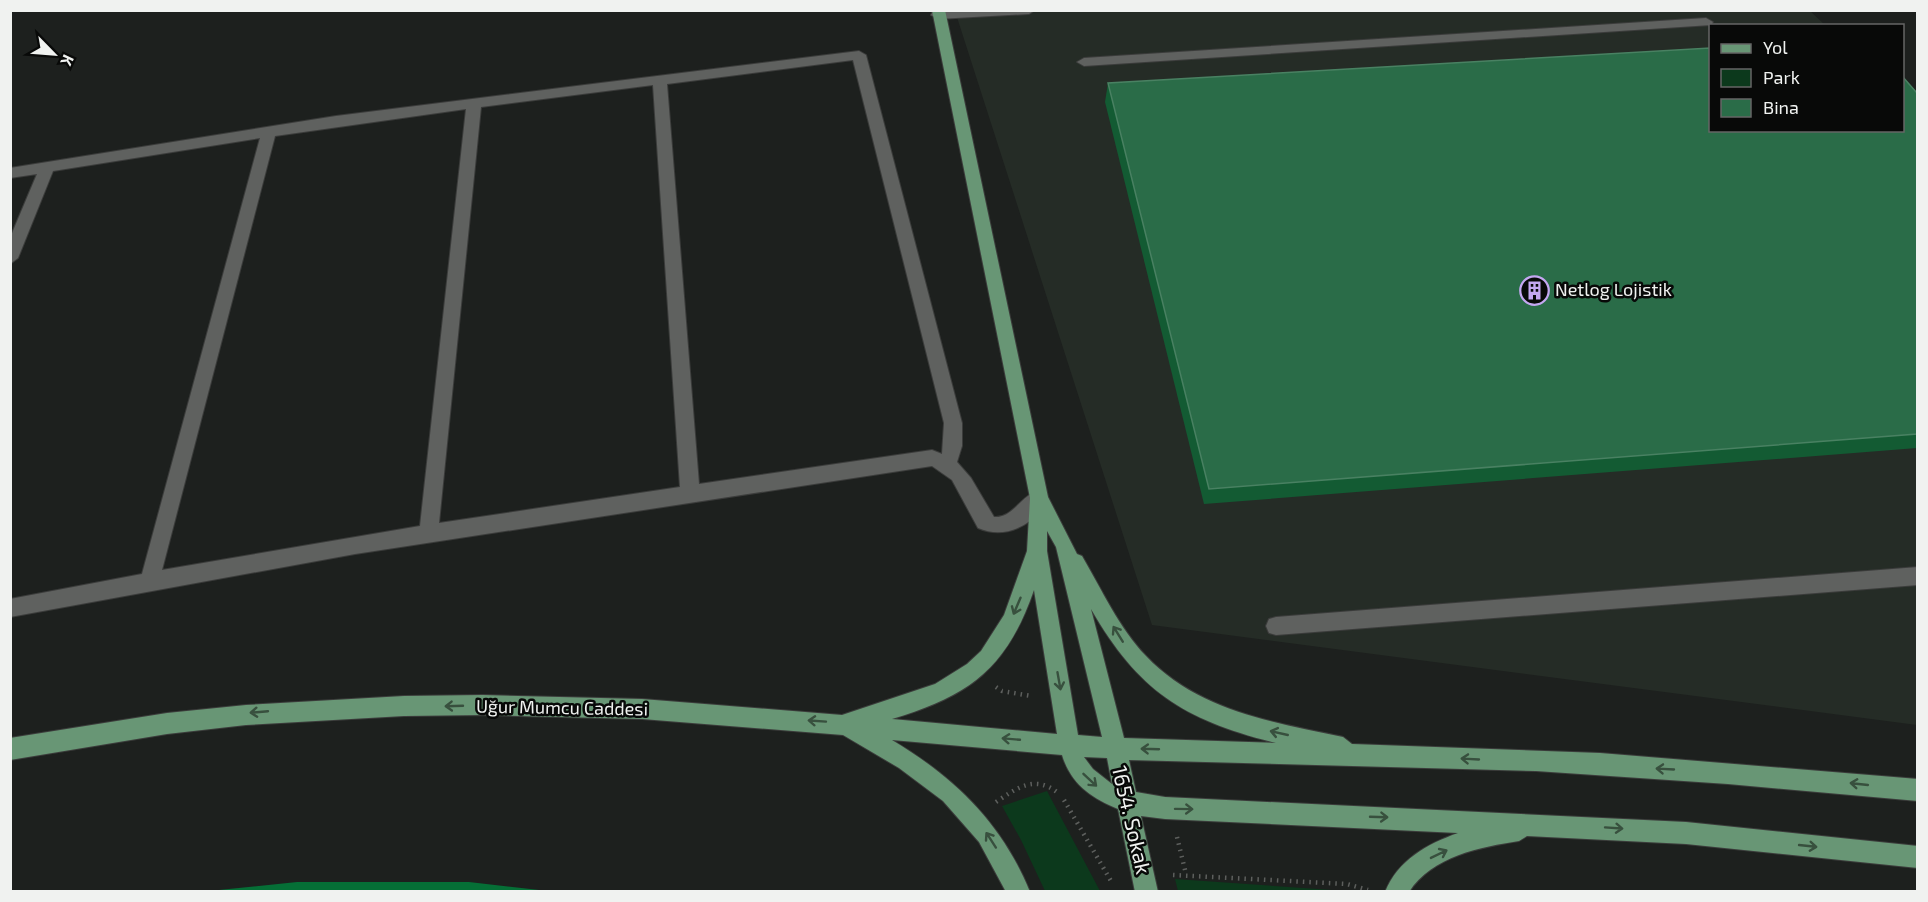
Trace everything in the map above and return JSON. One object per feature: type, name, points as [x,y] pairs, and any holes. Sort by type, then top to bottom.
[{"type":"main road","points":[[938,13],[1039,498],[1037,551],[1069,745],[1076,765],[1084,776],[1110,795],[1126,801],[1170,809],[1556,825],[1686,833],[1917,857]]},
{"type":"main road","points":[[1039,498],[1065,546],[1130,652],[1165,687],[1233,722],[1377,756],[1731,773],[1917,790]]},
{"type":"main road","name":"1654. Sokak","points":[[1065,546],[1115,748],[1147,891]]},
{"type":"main road","points":[[842,723],[929,696],[971,674],[987,659],[1009,625],[1037,551]]},
{"type":"main road","name":"Uğur Mumcu Caddesi","points":[[10,749],[145,724],[286,711],[495,705],[640,709],[842,723],[1115,748],[1377,756]]},
{"type":"main road","points":[[842,723],[912,761],[936,779],[989,837],[1019,891]]},
{"type":"main road","points":[[1396,891],[1407,875],[1422,863],[1464,843],[1505,832],[1556,825]]},
{"type":"lane","points":[[938,13],[1029,10]]},
{"type":"lane","points":[[1084,62],[1706,22],[1698,10]]},
{"type":"lane","points":[[10,173],[269,132],[859,55],[953,423],[952,446],[948,463]]},
{"type":"lane","points":[[660,81],[690,494]]},
{"type":"lane","points":[[429,533],[474,104]]},
{"type":"lane","points":[[150,580],[269,132]]},
{"type":"lane","points":[[10,258],[47,167]]},
{"type":"lane","points":[[10,608],[150,580],[429,533],[932,458],[948,463],[954,468],[985,522],[993,526],[1007,526],[1039,498]]},
{"type":"lane","points":[[1276,626],[1917,576]]},
{"type":"shaded area","points":[[955,11],[1810,11],[1824,24],[1709,24],[1709,132],[1904,132],[1904,129],[1917,119],[1917,725],[1152,625]]},
{"type":"shaded area","points":[[297,882],[469,882],[548,891],[209,891]]},
{"type":"green space","points":[[1047,791],[1100,891],[1045,891],[1002,806]]},
{"type":"green space","points":[[1175,879],[1347,891],[1178,891]]},
{"type":"building","name":"Netlog Lojistik","points":[[1709,48],[1709,132],[1904,132],[1904,78],[1917,93],[1917,434],[1209,489],[1108,83]]},
{"type":"place","name":"Netlog Lojistik","points":[[1534,290]]}]
